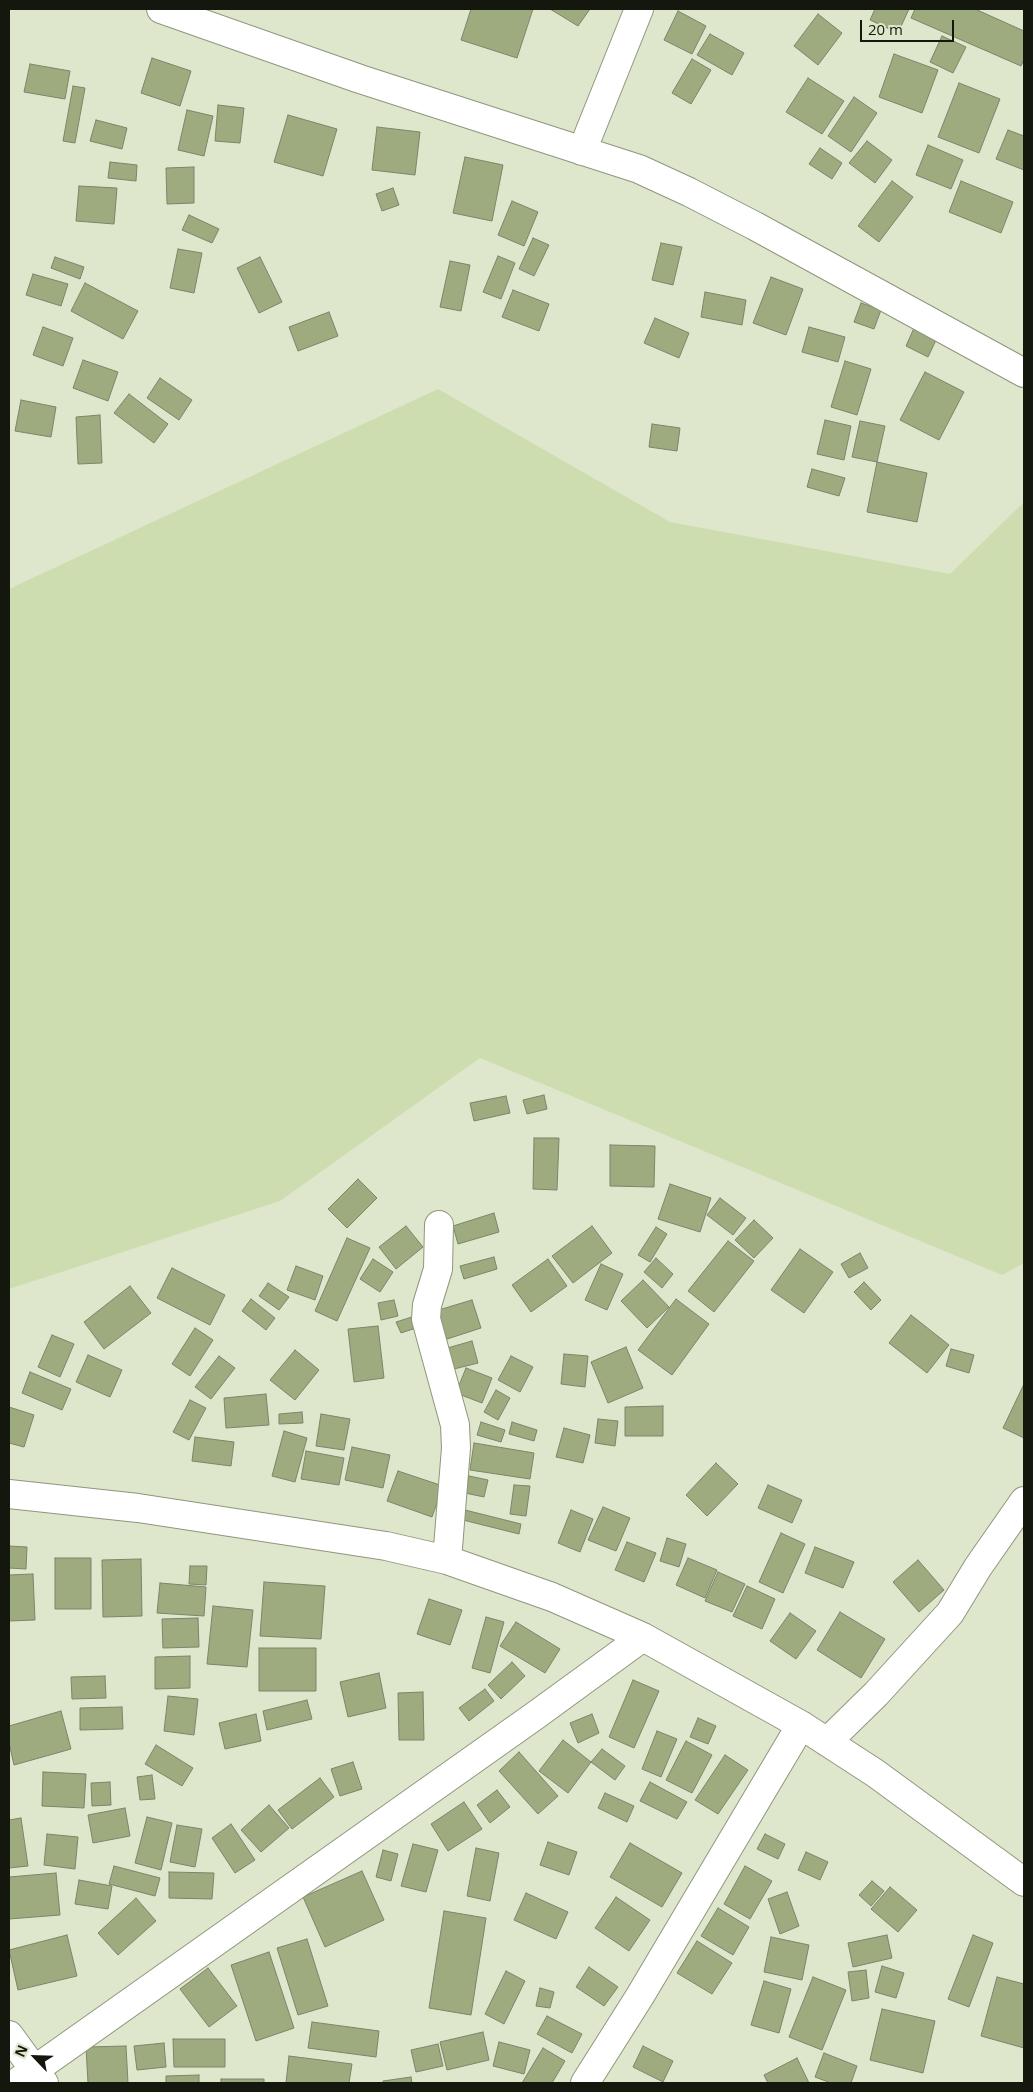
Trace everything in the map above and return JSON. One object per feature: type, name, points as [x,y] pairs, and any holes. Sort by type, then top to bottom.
[{"type":"street","points":[[161,9],[360,79],[639,169],[689,192],[1024,373]]},
{"type":"street","points":[[582,151],[639,9]]},
{"type":"street","points":[[439,1225],[438,1269],[427,1305],[426,1319],[455,1425],[456,1448],[447,1560]]},
{"type":"street","points":[[9,1494],[138,1508],[259,1525],[386,1546],[447,1560],[552,1598],[643,1636],[802,1725],[875,1773],[1024,1882]]},
{"type":"street","points":[[827,1742],[876,1694],[950,1613],[978,1567],[1024,1501]]},
{"type":"street","points":[[9,2035],[31,2079],[643,1636]]},
{"type":"street","points":[[586,2083],[802,1725]]},
{"type":"green space","points":[[438,389],[670,522],[950,574],[1024,502],[1024,1263],[1002,1275],[480,1058],[280,1201],[9,1289],[9,589]]},
{"type":"building","points":[[471,9],[533,9],[517,58],[461,40]]},
{"type":"building","points":[[550,9],[590,9],[578,26]]},
{"type":"building","points":[[875,9],[909,9],[898,33],[870,20]]},
{"type":"building","points":[[915,9],[975,9],[1024,31],[1024,59],[1021,66],[911,18]]},
{"type":"building","points":[[678,11],[706,26],[692,54],[664,40]]},
{"type":"building","points":[[818,14],[842,33],[818,65],[794,46]]},
{"type":"building","points":[[710,34],[744,53],[732,75],[697,55]]},
{"type":"building","points":[[942,36],[966,47],[953,73],[930,62]]},
{"type":"building","points":[[894,54],[938,70],[922,113],[879,97]]},
{"type":"building","points":[[152,58],[191,71],[180,106],[141,93]]},
{"type":"building","points":[[692,59],[711,70],[691,104],[672,93]]},
{"type":"building","points":[[30,64],[70,71],[65,99],[24,92]]},
{"type":"building","points":[[808,78],[844,101],[822,134],[786,112]]},
{"type":"building","points":[[959,83],[1000,99],[979,153],[938,137]]},
{"type":"building","points":[[73,86],[85,88],[75,143],[63,141]]},
{"type":"building","points":[[854,97],[877,113],[851,152],[828,136]]},
{"type":"building","points":[[218,105],[244,108],[240,143],[215,141]]},
{"type":"building","points":[[187,110],[213,116],[204,156],[178,150]]},
{"type":"building","points":[[288,115],[337,129],[323,176],[274,162]]},
{"type":"building","points":[[96,120],[127,128],[122,149],[90,141]]},
{"type":"building","points":[[377,127],[420,132],[415,175],[372,170]]},
{"type":"building","points":[[1008,130],[1024,136],[1024,170],[996,159]]},
{"type":"building","points":[[867,141],[892,160],[875,183],[849,163]]},
{"type":"building","points":[[928,145],[963,160],[951,189],[916,175]]},
{"type":"building","points":[[820,148],[842,163],[832,179],[809,164]]},
{"type":"building","points":[[465,157],[503,165],[492,221],[453,213]]},
{"type":"building","points":[[110,162],[137,165],[136,181],[108,178]]},
{"type":"building","points":[[194,167],[194,203],[167,204],[166,168]]},
{"type":"building","points":[[892,181],[913,197],[879,242],[858,226]]},
{"type":"building","points":[[961,181],[1013,202],[1001,233],[949,212]]},
{"type":"building","points":[[79,186],[117,188],[114,224],[76,221]]},
{"type":"building","points":[[393,188],[399,205],[382,211],[376,194]]},
{"type":"building","points":[[512,201],[538,212],[524,246],[498,235]]},
{"type":"building","points":[[189,215],[219,229],[212,243],[182,230]]},
{"type":"building","points":[[533,238],[549,245],[534,276],[519,269]]},
{"type":"building","points":[[661,243],[682,247],[673,285],[652,280]]},
{"type":"building","points":[[178,249],[202,253],[194,293],[170,288]]},
{"type":"building","points":[[498,256],[515,263],[501,299],[483,292]]},
{"type":"building","points":[[55,257],[84,267],[80,279],[51,268]]},
{"type":"building","points":[[260,257],[282,302],[259,313],[237,268]]},
{"type":"building","points":[[450,261],[470,265],[461,311],[440,307]]},
{"type":"building","points":[[33,274],[68,284],[61,306],[26,295]]},
{"type":"building","points":[[771,277],[803,289],[786,335],[753,323]]},
{"type":"building","points":[[85,283],[138,311],[123,339],[71,311]]},
{"type":"building","points":[[513,290],[549,304],[539,331],[502,317]]},
{"type":"building","points":[[705,292],[746,300],[742,325],[701,317]]},
{"type":"building","points":[[861,303],[881,310],[874,329],[854,322]]},
{"type":"building","points":[[329,312],[338,336],[298,351],[289,327]]},
{"type":"building","points":[[655,318],[689,333],[679,358],[644,343]]},
{"type":"building","points":[[43,327],[73,338],[63,366],[33,355]]},
{"type":"building","points":[[809,327],[845,337],[838,362],[802,352]]},
{"type":"building","points":[[914,328],[937,338],[928,357],[906,346]]},
{"type":"building","points":[[83,360],[118,372],[108,401],[73,388]]},
{"type":"building","points":[[845,361],[871,369],[857,415],[831,407]]},
{"type":"building","points":[[925,372],[964,392],[939,440],[900,420]]},
{"type":"building","points":[[160,378],[192,400],[179,420],[147,398]]},
{"type":"building","points":[[129,394],[168,424],[154,443],[114,413]]},
{"type":"building","points":[[21,400],[56,407],[51,437],[15,431]]},
{"type":"building","points":[[100,415],[102,463],[78,464],[76,417]]},
{"type":"building","points":[[825,420],[851,426],[844,460],[817,454]]},
{"type":"building","points":[[860,421],[885,426],[877,462],[852,457]]},
{"type":"building","points":[[652,424],[680,428],[677,451],[649,447]]},
{"type":"building","points":[[877,462],[927,473],[917,522],[867,512]]},
{"type":"building","points":[[812,469],[845,478],[839,496],[807,487]]},
{"type":"building","points":[[544,1095],[547,1109],[527,1114],[523,1100]]},
{"type":"building","points":[[506,1096],[510,1113],[474,1121],[470,1103]]},
{"type":"building","points":[[534,1138],[559,1138],[557,1190],[533,1189]]},
{"type":"building","points":[[610,1145],[655,1146],[654,1187],[610,1186]]},
{"type":"building","points":[[358,1179],[377,1198],[347,1228],[328,1209]]},
{"type":"building","points":[[670,1184],[711,1198],[700,1232],[658,1219]]},
{"type":"building","points":[[720,1198],[746,1218],[733,1235],[707,1215]]},
{"type":"building","points":[[494,1213],[499,1232],[458,1244],[453,1226]]},
{"type":"building","points":[[754,1220],[773,1238],[754,1258],[735,1240]]},
{"type":"building","points":[[406,1226],[423,1247],[396,1269],[379,1247]]},
{"type":"building","points":[[592,1226],[612,1253],[573,1283],[552,1256]]},
{"type":"building","points":[[656,1227],[667,1234],[650,1262],[638,1255]]},
{"type":"building","points":[[347,1238],[370,1248],[337,1321],[315,1311]]},
{"type":"building","points":[[728,1241],[754,1261],[714,1312],[688,1291]]},
{"type":"building","points":[[800,1249],[833,1272],[804,1313],[771,1290]]},
{"type":"building","points":[[860,1253],[868,1268],[849,1278],[841,1264]]},
{"type":"building","points":[[494,1257],[497,1269],[464,1279],[460,1266]]},
{"type":"building","points":[[656,1258],[673,1274],[662,1288],[644,1272]]},
{"type":"building","points":[[373,1259],[393,1272],[380,1292],[360,1279]]},
{"type":"building","points":[[548,1259],[567,1286],[531,1312],[512,1285]]},
{"type":"building","points":[[601,1264],[623,1274],[607,1310],[585,1300]]},
{"type":"building","points":[[296,1266],[323,1276],[315,1300],[287,1290]]},
{"type":"building","points":[[172,1268],[225,1295],[210,1325],[157,1298]]},
{"type":"building","points":[[643,1280],[669,1307],[647,1328],[621,1301]]},
{"type":"building","points":[[864,1282],[881,1300],[871,1310],[854,1292]]},
{"type":"building","points":[[268,1283],[289,1297],[279,1310],[259,1296]]},
{"type":"building","points":[[130,1286],[151,1313],[104,1349],[84,1322]]},
{"type":"building","points":[[251,1299],[275,1318],[266,1330],[242,1311]]},
{"type":"building","points":[[676,1299],[709,1324],[672,1375],[638,1350]]},
{"type":"building","points":[[394,1300],[398,1316],[381,1320],[378,1303]]},
{"type":"building","points":[[472,1300],[481,1328],[441,1341],[432,1312]]},
{"type":"building","points":[[911,1315],[949,1345],[927,1373],[889,1343]]},
{"type":"building","points":[[412,1317],[416,1328],[401,1333],[396,1322]]},
{"type":"building","points":[[378,1326],[384,1378],[354,1382],[348,1329]]},
{"type":"building","points":[[195,1328],[213,1340],[190,1376],[172,1364]]},
{"type":"building","points":[[52,1335],[74,1344],[60,1377],[38,1367]]},
{"type":"building","points":[[472,1341],[478,1363],[450,1370],[444,1349]]},
{"type":"building","points":[[626,1347],[643,1388],[608,1403],[591,1362]]},
{"type":"building","points":[[951,1349],[974,1355],[969,1373],[946,1366]]},
{"type":"building","points":[[295,1350],[319,1370],[295,1400],[270,1380]]},
{"type":"building","points":[[564,1354],[588,1356],[585,1387],[561,1384]]},
{"type":"building","points":[[88,1355],[122,1370],[110,1397],[76,1382]]},
{"type":"building","points":[[219,1356],[235,1368],[211,1399],[195,1387]]},
{"type":"building","points":[[511,1356],[533,1367],[520,1392],[498,1380]]},
{"type":"building","points":[[466,1368],[492,1378],[482,1403],[456,1393]]},
{"type":"building","points":[[30,1372],[71,1389],[62,1410],[22,1393]]},
{"type":"building","points":[[1024,1384],[1024,1438],[1003,1428]]},
{"type":"building","points":[[496,1390],[510,1398],[498,1420],[484,1412]]},
{"type":"building","points":[[266,1394],[269,1425],[226,1428],[224,1398]]},
{"type":"building","points":[[190,1400],[206,1408],[189,1440],[173,1432]]},
{"type":"building","points":[[663,1406],[663,1436],[625,1436],[625,1407]]},
{"type":"building","points":[[9,1407],[34,1415],[24,1447],[9,1443]]},
{"type":"building","points":[[302,1412],[303,1423],[279,1424],[279,1414]]},
{"type":"building","points":[[321,1414],[350,1419],[344,1450],[316,1446]]},
{"type":"building","points":[[598,1419],[618,1421],[615,1446],[595,1443]]},
{"type":"building","points":[[481,1422],[505,1430],[501,1442],[477,1435]]},
{"type":"building","points":[[512,1422],[537,1430],[534,1441],[509,1434]]},
{"type":"building","points":[[564,1428],[590,1435],[583,1463],[556,1457]]},
{"type":"building","points":[[284,1431],[307,1438],[295,1482],[272,1476]]},
{"type":"building","points":[[195,1437],[234,1442],[231,1466],[192,1461]]},
{"type":"building","points":[[474,1443],[534,1453],[530,1479],[470,1470]]},
{"type":"building","points":[[352,1447],[390,1455],[383,1488],[345,1480]]},
{"type":"building","points":[[306,1451],[344,1458],[339,1485],[301,1479]]},
{"type":"building","points":[[716,1463],[738,1484],[707,1516],[686,1495]]},
{"type":"building","points":[[398,1471],[443,1486],[432,1517],[387,1501]]},
{"type":"building","points":[[469,1476],[488,1480],[484,1497],[465,1493]]},
{"type":"building","points":[[514,1485],[530,1486],[526,1516],[510,1514]]},
{"type":"building","points":[[768,1485],[802,1500],[792,1523],[758,1508]]},
{"type":"building","points":[[603,1507],[630,1518],[616,1551],[588,1540]]},
{"type":"building","points":[[461,1509],[521,1524],[519,1534],[459,1519]]},
{"type":"building","points":[[571,1510],[593,1519],[580,1552],[558,1543]]},
{"type":"building","points":[[781,1533],[805,1544],[783,1593],[759,1582]]},
{"type":"building","points":[[667,1538],[686,1544],[679,1567],[660,1561]]},
{"type":"building","points":[[627,1542],[656,1553],[644,1582],[615,1570]]},
{"type":"building","points":[[9,1546],[27,1547],[26,1569],[9,1568]]},
{"type":"building","points":[[815,1547],[854,1562],[843,1588],[805,1573]]},
{"type":"building","points":[[55,1558],[91,1558],[91,1609],[55,1609]]},
{"type":"building","points":[[688,1558],[717,1570],[705,1598],[676,1585]]},
{"type":"building","points":[[141,1559],[142,1616],[103,1617],[102,1560]]},
{"type":"building","points":[[918,1560],[944,1590],[919,1612],[893,1582]]},
{"type":"building","points":[[190,1566],[207,1566],[206,1585],[189,1584]]},
{"type":"building","points":[[718,1572],[745,1584],[732,1612],[705,1601]]},
{"type":"building","points":[[33,1574],[35,1620],[9,1621],[9,1575]]},
{"type":"building","points":[[264,1582],[325,1586],[321,1639],[260,1636]]},
{"type":"building","points":[[160,1583],[206,1587],[204,1616],[157,1613]]},
{"type":"building","points":[[747,1586],[775,1599],[762,1629],[733,1616]]},
{"type":"building","points":[[429,1599],[462,1610],[450,1645],[417,1634]]},
{"type":"building","points":[[213,1606],[253,1610],[247,1667],[207,1664]]},
{"type":"building","points":[[840,1612],[885,1639],[861,1678],[817,1650]]},
{"type":"building","points":[[790,1613],[816,1631],[796,1659],[770,1641]]},
{"type":"building","points":[[486,1617],[504,1622],[490,1673],[472,1668]]},
{"type":"building","points":[[198,1618],[199,1647],[163,1648],[162,1619]]},
{"type":"building","points":[[516,1622],[560,1649],[545,1673],[500,1646]]},
{"type":"building","points":[[259,1648],[316,1648],[316,1691],[259,1691]]},
{"type":"building","points":[[190,1656],[190,1688],[155,1689],[155,1657]]},
{"type":"building","points":[[512,1662],[525,1676],[501,1699],[488,1685]]},
{"type":"building","points":[[379,1673],[386,1708],[348,1717],[340,1682]]},
{"type":"building","points":[[105,1676],[106,1698],[72,1699],[71,1677]]},
{"type":"building","points":[[633,1680],[659,1691],[634,1748],[609,1737]]},
{"type":"building","points":[[485,1689],[494,1701],[469,1721],[459,1708]]},
{"type":"building","points":[[423,1692],[424,1740],[399,1740],[398,1693]]},
{"type":"building","points":[[168,1696],[198,1699],[194,1735],[164,1731]]},
{"type":"building","points":[[307,1700],[312,1719],[267,1730],[263,1711]]},
{"type":"building","points":[[122,1707],[123,1729],[80,1730],[80,1708]]},
{"type":"building","points":[[61,1711],[71,1749],[14,1765],[9,1743],[9,1726]]},
{"type":"building","points":[[256,1714],[261,1741],[225,1749],[219,1723]]},
{"type":"building","points":[[592,1714],[599,1733],[578,1743],[570,1723]]},
{"type":"building","points":[[698,1718],[716,1726],[708,1744],[690,1737]]},
{"type":"building","points":[[657,1731],[677,1739],[661,1777],[642,1769]]},
{"type":"building","points":[[563,1740],[591,1762],[568,1793],[539,1771]]},
{"type":"building","points":[[686,1741],[712,1755],[692,1793],[666,1780]]},
{"type":"building","points":[[156,1745],[193,1768],[182,1786],[145,1764]]},
{"type":"building","points":[[602,1749],[625,1766],[615,1780],[591,1762]]},
{"type":"building","points":[[519,1752],[558,1796],[538,1814],[499,1771]]},
{"type":"building","points":[[725,1755],[748,1770],[718,1814],[695,1800]]},
{"type":"building","points":[[353,1762],[362,1789],[340,1796],[331,1769]]},
{"type":"building","points":[[43,1772],[86,1774],[84,1808],[42,1806]]},
{"type":"building","points":[[152,1775],[155,1799],[140,1800],[137,1777]]},
{"type":"building","points":[[320,1778],[334,1797],[292,1829],[278,1810]]},
{"type":"building","points":[[110,1782],[111,1805],[92,1806],[91,1783]]},
{"type":"building","points":[[650,1782],[687,1802],[677,1819],[640,1801]]},
{"type":"building","points":[[497,1790],[510,1807],[490,1823],[477,1805]]},
{"type":"building","points":[[605,1793],[634,1806],[627,1822],[598,1808]]},
{"type":"building","points":[[464,1802],[482,1829],[448,1851],[431,1824]]},
{"type":"building","points":[[269,1805],[289,1828],[261,1852],[241,1830]]},
{"type":"building","points":[[125,1808],[130,1836],[93,1843],[88,1815]]},
{"type":"building","points":[[147,1817],[172,1823],[161,1870],[135,1863]]},
{"type":"building","points":[[21,1818],[28,1866],[9,1868],[9,1820]]},
{"type":"building","points":[[231,1824],[255,1860],[235,1873],[212,1838]]},
{"type":"building","points":[[177,1825],[202,1829],[195,1867],[170,1862]]},
{"type":"building","points":[[47,1834],[78,1837],[75,1869],[44,1865]]},
{"type":"building","points":[[765,1834],[785,1844],[778,1859],[757,1849]]},
{"type":"building","points":[[548,1842],[577,1852],[569,1875],[540,1865]]},
{"type":"building","points":[[630,1843],[682,1873],[662,1907],[610,1877]]},
{"type":"building","points":[[413,1844],[438,1850],[426,1892],[401,1886]]},
{"type":"building","points":[[476,1848],[499,1853],[490,1901],[467,1896]]},
{"type":"building","points":[[383,1850],[398,1854],[391,1881],[376,1877]]},
{"type":"building","points":[[806,1852],[828,1862],[820,1880],[798,1870]]},
{"type":"building","points":[[114,1866],[160,1878],[155,1896],[109,1884]]},
{"type":"building","points":[[745,1866],[772,1881],[750,1919],[724,1904]]},
{"type":"building","points":[[362,1871],[384,1920],[325,1947],[303,1897]]},
{"type":"building","points":[[169,1872],[214,1873],[212,1899],[169,1898]]},
{"type":"building","points":[[56,1873],[60,1915],[9,1919],[9,1877]]},
{"type":"building","points":[[79,1880],[112,1886],[108,1909],[75,1904]]},
{"type":"building","points":[[872,1881],[884,1891],[871,1906],[859,1895]]},
{"type":"building","points":[[890,1887],[917,1910],[898,1932],[871,1909]]},
{"type":"building","points":[[787,1892],[799,1926],[780,1934],[768,1899]]},
{"type":"building","points":[[526,1893],[568,1912],[556,1939],[514,1920]]},
{"type":"building","points":[[616,1897],[650,1920],[629,1951],[595,1928]]},
{"type":"building","points":[[136,1898],[156,1921],[118,1955],[98,1933]]},
{"type":"building","points":[[718,1908],[749,1927],[733,1955],[701,1936]]},
{"type":"building","points":[[444,1911],[486,1918],[471,2015],[429,2008]]},
{"type":"building","points":[[67,1935],[77,1976],[18,1990],[9,1950]]},
{"type":"building","points":[[887,1935],[892,1958],[853,1967],[848,1943]]},
{"type":"building","points":[[973,1935],[993,1943],[969,2007],[948,1999]]},
{"type":"building","points":[[771,1937],[809,1945],[802,1980],[764,1972]]},
{"type":"building","points":[[307,1939],[328,2006],[298,2015],[277,1948]]},
{"type":"building","points":[[697,1941],[732,1963],[712,1994],[677,1973]]},
{"type":"building","points":[[269,1952],[294,2028],[256,2041],[231,1965]]},
{"type":"building","points":[[882,1966],[904,1973],[896,1998],[875,1992]]},
{"type":"building","points":[[589,1967],[618,1987],[604,2006],[576,1987]]},
{"type":"building","points":[[208,1968],[237,2006],[209,2027],[180,1989]]},
{"type":"building","points":[[866,1970],[869,1998],[852,2001],[848,1972]]},
{"type":"building","points":[[506,1971],[525,1981],[504,2024],[485,2014]]},
{"type":"building","points":[[813,1977],[846,1990],[822,2050],[789,2037]]},
{"type":"building","points":[[997,1977],[1024,1984],[1024,2048],[981,2036]]},
{"type":"building","points":[[764,1981],[791,1989],[779,2033],[751,2025]]},
{"type":"building","points":[[540,1988],[554,1992],[550,2008],[536,2006]]},
{"type":"building","points":[[882,2009],[935,2021],[923,2073],[870,2060]]},
{"type":"building","points":[[547,2016],[582,2034],[572,2053],[537,2034]]},
{"type":"building","points":[[312,2022],[379,2031],[376,2057],[308,2048]]},
{"type":"building","points":[[483,2032],[489,2060],[447,2070],[440,2042]]},
{"type":"building","points":[[173,2039],[225,2039],[225,2067],[174,2067]]},
{"type":"building","points":[[499,2042],[530,2050],[524,2074],[493,2066]]},
{"type":"building","points":[[164,2043],[166,2067],[137,2070],[134,2046]]},
{"type":"building","points":[[438,2044],[443,2066],[416,2072],[411,2050]]},
{"type":"building","points":[[126,2046],[128,2083],[88,2083],[86,2047]]},
{"type":"building","points":[[643,2046],[673,2061],[663,2082],[633,2067]]},
{"type":"building","points":[[543,2048],[565,2061],[552,2083],[522,2083]]},
{"type":"building","points":[[824,2053],[857,2066],[851,2083],[831,2083],[815,2077]]},
{"type":"building","points":[[289,2056],[352,2064],[349,2083],[286,2083]]},
{"type":"building","points":[[797,2058],[809,2083],[768,2083],[764,2075]]},
{"type":"building","points":[[199,2075],[199,2083],[166,2083],[166,2076]]},
{"type":"building","points":[[411,2077],[412,2083],[383,2083],[383,2081]]},
{"type":"building","points":[[221,2079],[264,2079],[264,2083],[221,2083]]}]
